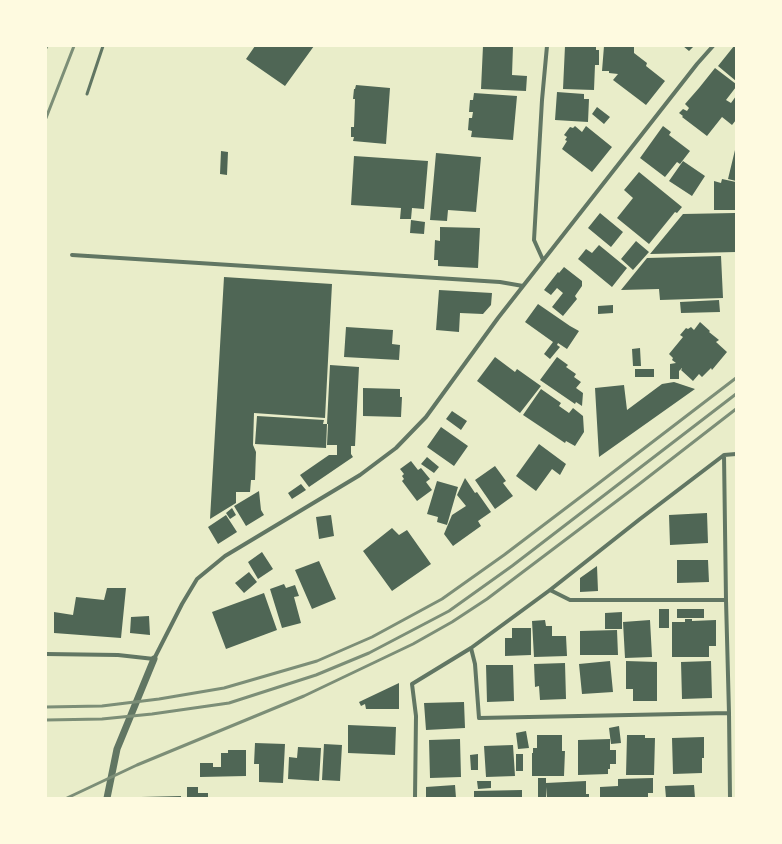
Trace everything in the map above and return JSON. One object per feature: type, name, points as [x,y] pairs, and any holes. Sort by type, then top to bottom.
[{"type":"street","points":[[543,260],[534,240],[542,100],[547,46]]},
{"type":"street","points":[[107,798],[117,749],[154,659],[197,578],[225,556],[360,475],[396,448],[426,417],[498,318],[697,64],[713,46]]},
{"type":"street","points":[[72,255],[500,282],[523,286]]},
{"type":"street","points":[[415,798],[416,716],[412,684],[472,648],[550,590],[724,455],[736,454]]},
{"type":"street","points":[[724,455],[730,798]]},
{"type":"street","points":[[550,590],[570,600],[726,600]]},
{"type":"street","points":[[472,648],[475,664],[479,718],[729,713]]},
{"type":"street","points":[[46,654],[118,655],[154,659]]},
{"type":"lane","points":[[87,94],[103,46]]},
{"type":"building","points":[[255,46],[314,46],[285,86],[246,59]]},
{"type":"building","points":[[483,46],[513,46],[512,75],[527,76],[526,91],[481,89]]},
{"type":"building","points":[[565,46],[596,46],[596,50],[599,50],[599,65],[595,65],[594,90],[563,89]]},
{"type":"building","points":[[604,46],[634,46],[634,53],[647,63],[646,66],[665,81],[646,105],[613,80],[618,74],[609,73],[609,71],[602,71]]},
{"type":"building","points":[[683,46],[694,46],[689,51]]},
{"type":"building","points":[[734,46],[736,46],[736,81],[718,66]]},
{"type":"building","points":[[715,68],[736,84],[736,87],[726,100],[731,103],[736,96],[736,120],[732,125],[722,117],[707,136],[679,113],[683,109],[687,111],[689,108],[685,104]]},
{"type":"building","points":[[356,85],[390,88],[386,144],[353,141],[354,137],[351,137],[351,127],[354,127],[355,99],[353,99]]},
{"type":"building","points":[[557,92],[584,94],[584,99],[589,99],[588,122],[555,120]]},
{"type":"building","points":[[474,93],[517,96],[513,140],[471,137],[472,131],[468,130],[469,118],[472,118],[473,112],[469,112],[470,100],[473,100]]},
{"type":"building","points":[[597,107],[610,117],[604,124],[592,114]]},
{"type":"building","points":[[575,126],[582,132],[586,126],[612,147],[592,172],[562,149],[567,141],[565,140],[567,137],[564,135],[570,127],[573,128]]},
{"type":"building","points":[[663,126],[671,132],[669,135],[690,151],[680,164],[677,162],[665,177],[640,158]]},
{"type":"building","points":[[736,150],[736,181],[728,179]]},
{"type":"building","points":[[221,151],[228,152],[227,175],[220,174]]},
{"type":"building","points":[[436,153],[481,157],[476,212],[448,210],[447,221],[430,220]]},
{"type":"building","points":[[354,156],[428,161],[424,209],[412,208],[411,219],[400,219],[401,208],[351,205]]},
{"type":"building","points":[[683,161],[705,176],[692,196],[669,181]]},
{"type":"building","points":[[639,172],[682,207],[677,213],[675,212],[649,244],[617,218],[633,198],[624,190]]},
{"type":"building","points":[[722,179],[736,182],[736,210],[714,210],[714,181],[721,183]]},
{"type":"building","points":[[600,213],[623,232],[611,247],[588,228]]},
{"type":"building","points":[[735,213],[736,252],[650,254],[683,214]]},
{"type":"building","points":[[411,220],[425,222],[424,234],[410,233]]},
{"type":"building","points":[[440,227],[480,228],[478,268],[438,266],[438,260],[434,260],[435,240],[440,241]]},
{"type":"building","points":[[636,241],[649,252],[633,270],[621,259]]},
{"type":"building","points":[[599,245],[627,268],[612,287],[578,259],[586,249],[592,253]]},
{"type":"building","points":[[721,256],[723,298],[660,300],[659,289],[621,290],[647,258]]},
{"type":"building","points":[[564,267],[582,281],[582,286],[575,296],[577,299],[563,316],[552,307],[563,293],[557,288],[551,295],[544,290],[558,272],[559,273]]},
{"type":"building","points":[[224,277],[332,284],[325,418],[254,413],[253,445],[256,452],[255,480],[251,480],[250,492],[236,492],[236,503],[210,519]]},
{"type":"building","points":[[439,290],[492,293],[491,305],[483,314],[460,313],[459,332],[436,330]]},
{"type":"building","points":[[719,300],[720,312],[681,313],[680,302]]},
{"type":"building","points":[[538,304],[579,331],[567,349],[558,343],[557,345],[560,347],[550,359],[544,354],[553,342],[525,322]]},
{"type":"building","points":[[613,305],[613,313],[598,314],[598,306]]},
{"type":"building","points":[[700,322],[719,340],[716,342],[727,352],[712,370],[711,368],[702,377],[699,374],[693,381],[681,370],[682,368],[679,371],[679,379],[670,379],[670,364],[676,363],[672,360],[673,358],[669,354],[683,337],[680,335],[686,328],[688,329],[691,327],[694,330]]},
{"type":"building","points":[[346,327],[393,330],[392,344],[400,345],[399,360],[344,357]]},
{"type":"building","points":[[640,348],[641,366],[633,366],[632,349]]},
{"type":"building","points":[[495,357],[515,372],[517,369],[541,386],[520,413],[477,381]]},
{"type":"building","points":[[557,357],[568,365],[566,367],[576,374],[574,377],[581,382],[576,388],[583,393],[582,406],[576,402],[575,404],[540,380]]},
{"type":"building","points":[[330,365],[359,367],[355,446],[351,446],[351,454],[353,457],[309,487],[300,475],[329,455],[337,455],[337,445],[327,445]]},
{"type":"building","points":[[635,369],[654,369],[654,377],[635,377]]},
{"type":"building","points":[[674,382],[695,389],[599,457],[595,388],[624,385],[627,410],[662,384]]},
{"type":"building","points":[[363,388],[400,389],[400,397],[402,397],[401,417],[363,416]]},
{"type":"building","points":[[541,389],[561,403],[559,406],[569,413],[573,408],[583,416],[584,432],[575,446],[566,441],[565,443],[523,415]]},
{"type":"building","points":[[452,411],[467,421],[461,430],[446,419]]},
{"type":"building","points":[[257,416],[324,420],[323,424],[327,424],[326,448],[255,444]]},
{"type":"building","points":[[441,427],[468,446],[454,466],[427,447]]},
{"type":"building","points":[[539,444],[566,464],[560,475],[552,469],[536,491],[516,476]]},
{"type":"building","points":[[427,457],[439,467],[434,473],[421,464]]},
{"type":"building","points":[[411,461],[418,470],[421,468],[430,479],[426,482],[432,490],[417,501],[402,481],[404,479],[402,476],[404,474],[400,469]]},
{"type":"building","points":[[495,466],[506,481],[503,483],[513,496],[495,509],[475,480]]},
{"type":"building","points":[[465,478],[491,512],[478,521],[481,526],[453,546],[444,534],[452,515],[466,506],[457,495]]},
{"type":"building","points":[[437,481],[458,487],[447,525],[437,522],[438,517],[427,514]]},
{"type":"building","points":[[301,484],[306,490],[292,499],[288,493]]},
{"type":"building","points":[[259,491],[261,510],[264,515],[246,526],[234,506]]},
{"type":"building","points":[[232,508],[236,515],[230,519],[226,513]]},
{"type":"building","points":[[707,513],[708,543],[670,545],[669,515]]},
{"type":"building","points":[[226,515],[237,532],[218,544],[208,527]]},
{"type":"building","points":[[331,515],[334,536],[319,539],[316,517]]},
{"type":"building","points":[[392,528],[399,535],[407,530],[431,564],[392,591],[363,551]]},
{"type":"building","points":[[262,552],[273,569],[258,579],[248,562]]},
{"type":"building","points":[[677,560],[708,560],[709,582],[677,583]]},
{"type":"building","points":[[319,561],[336,599],[312,609],[295,570]]},
{"type":"building","points":[[597,566],[598,591],[580,592],[580,578]]},
{"type":"building","points":[[249,572],[257,582],[244,593],[235,583]]},
{"type":"building","points":[[284,584],[286,588],[295,585],[299,596],[294,597],[301,623],[282,628],[270,589]]},
{"type":"building","points":[[107,588],[126,588],[121,638],[54,633],[54,612],[73,615],[76,597],[104,600]]},
{"type":"building","points":[[264,593],[277,630],[226,649],[212,612]]},
{"type":"building","points":[[659,609],[669,609],[669,628],[659,628]]},
{"type":"building","points":[[677,609],[704,609],[704,618],[677,618]]},
{"type":"building","points":[[622,612],[622,629],[605,629],[605,613]]},
{"type":"building","points":[[149,616],[150,635],[130,633],[131,617]]},
{"type":"building","points":[[685,619],[692,619],[692,621],[716,620],[716,646],[709,646],[709,657],[672,657],[672,622],[685,622]]},
{"type":"building","points":[[545,620],[546,626],[552,626],[552,636],[566,636],[567,656],[534,657],[532,621]]},
{"type":"building","points":[[650,620],[652,657],[625,658],[623,622]]},
{"type":"building","points":[[512,628],[531,628],[531,655],[505,656],[505,638],[512,638]]},
{"type":"building","points":[[617,630],[618,655],[580,655],[580,631]]},
{"type":"building","points":[[610,661],[613,692],[582,694],[579,664]]},
{"type":"building","points":[[626,661],[657,662],[657,701],[633,701],[633,689],[626,689]]},
{"type":"building","points":[[711,661],[712,698],[682,699],[681,662]]},
{"type":"building","points":[[565,663],[566,699],[540,700],[539,686],[535,687],[534,664]]},
{"type":"building","points":[[486,665],[513,665],[514,701],[487,702]]},
{"type":"building","points":[[399,683],[399,709],[366,709],[365,704],[361,706],[359,702]]},
{"type":"building","points":[[464,702],[465,728],[426,730],[424,703]]},
{"type":"building","points":[[348,725],[396,727],[395,755],[348,753]]},
{"type":"building","points":[[619,726],[621,743],[611,744],[609,728]]},
{"type":"building","points":[[526,731],[529,748],[518,749],[516,733]]},
{"type":"building","points":[[537,735],[562,735],[562,751],[565,751],[564,776],[532,776],[532,753],[533,748],[537,748]]},
{"type":"building","points":[[627,735],[645,735],[645,738],[655,738],[654,775],[626,775]]},
{"type":"building","points":[[704,737],[702,773],[673,774],[672,738]]},
{"type":"building","points":[[460,739],[461,777],[430,778],[429,740]]},
{"type":"building","points":[[610,739],[610,750],[616,750],[616,764],[610,764],[608,774],[578,775],[578,740]]},
{"type":"building","points":[[255,743],[285,744],[283,783],[259,782],[259,764],[254,764]]},
{"type":"building","points":[[324,744],[342,745],[340,781],[322,780]]},
{"type":"building","points":[[513,745],[515,776],[486,777],[484,746]]},
{"type":"building","points":[[298,747],[321,748],[319,781],[288,779],[289,757],[297,758]]},
{"type":"building","points":[[228,750],[246,750],[246,776],[200,777],[200,763],[213,763],[213,767],[221,767],[221,753],[228,753]]},
{"type":"building","points":[[478,754],[478,770],[471,770],[470,755]]},
{"type":"building","points":[[516,754],[523,754],[523,771],[516,771]]},
{"type":"building","points":[[538,778],[546,778],[546,783],[586,781],[586,794],[589,794],[589,798],[547,798],[547,787],[546,798],[538,798]]},
{"type":"building","points":[[653,778],[653,793],[648,793],[648,798],[600,798],[600,787],[618,786],[618,779]]},
{"type":"building","points":[[477,781],[491,781],[491,788],[478,789]]},
{"type":"building","points":[[455,785],[456,798],[426,798],[426,787]]},
{"type":"building","points":[[694,785],[695,798],[666,798],[665,786]]},
{"type":"building","points":[[187,787],[198,787],[198,793],[208,793],[208,798],[187,798]]},
{"type":"building","points":[[522,790],[522,798],[474,798],[474,791]]},
{"type":"building","points":[[181,796],[181,798],[141,798],[141,797]]},
{"type":"railway","points":[[46,118],[74,46]]},
{"type":"railway","points":[[46,707],[102,706],[159,699],[224,688],[317,661],[372,637],[442,599],[504,555],[736,378]]},
{"type":"railway","points":[[46,720],[102,719],[152,714],[229,703],[316,675],[369,653],[449,611],[512,566],[736,394]]},
{"type":"railway","points":[[67,798],[137,765],[304,696],[413,644],[452,622],[487,599],[736,409]]}]
